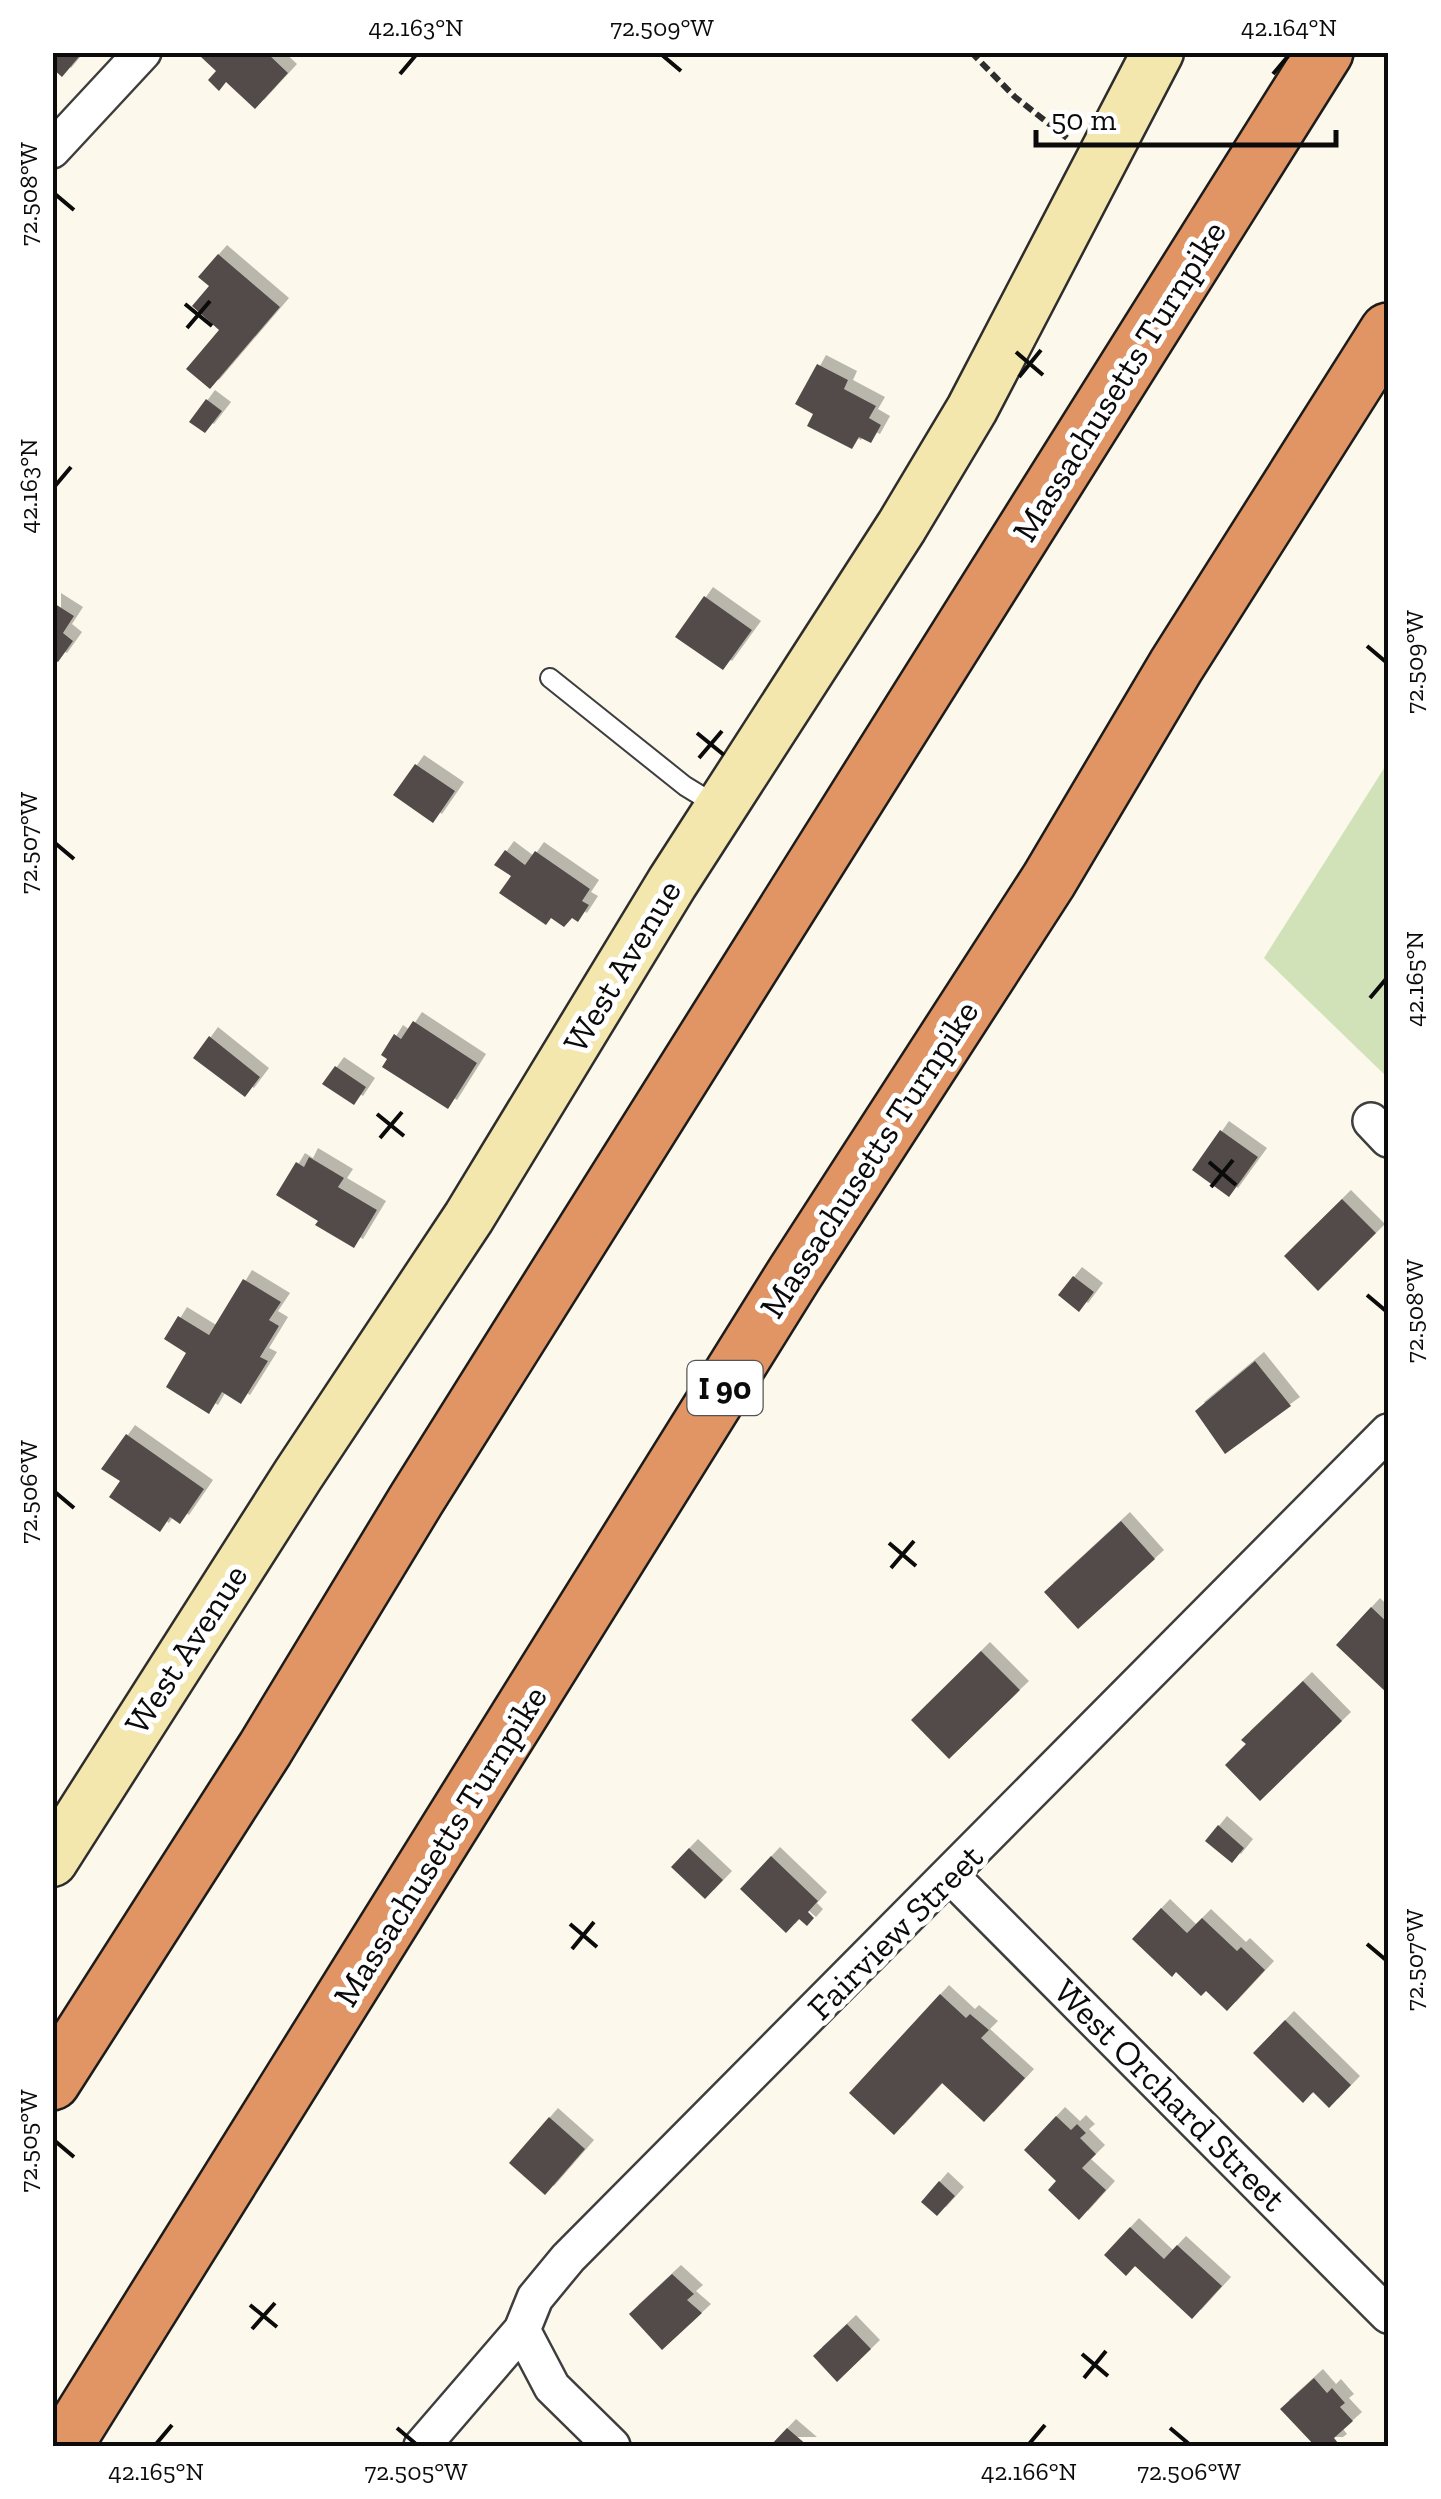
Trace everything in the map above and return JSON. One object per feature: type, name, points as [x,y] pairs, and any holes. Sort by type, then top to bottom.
[{"type":"highway","name":"Massachusetts Turnpike","points":[[52,2082],[244,1783],[416,1500],[1320,61]]},
{"type":"highway","name":"Massachusetts Turnpike","points":[[64,2446],[795,1273],[1050,880],[1176,666],[1388,331]]},
{"type":"main road","name":"West Avenue","points":[[52,1861],[244,1558],[469,1217],[720,808],[902,526],[972,409],[1158,52]]},
{"type":"street","points":[[52,150],[143,52]]},
{"type":"street","name":"Fairview Street","points":[[422,2446],[522,2330],[535,2298],[581,2246],[1388,1432]]},
{"type":"street","name":"West Orchard Street","points":[[951,1876],[1388,2315]]},
{"type":"street","points":[[522,2330],[552,2387],[612,2446]]},
{"type":"lane","points":[[550,678],[685,786],[720,808]]},
{"type":"path","points":[[971,52],[1032,112],[1100,160]]},
{"type":"green space","points":[[1388,762],[1388,1078],[1264,958]]},
{"type":"building","points":[[52,52],[83,52],[62,77],[52,68]]},
{"type":"building","points":[[205,52],[266,52],[288,73],[255,109],[226,82],[219,91],[208,80],[216,71],[201,57]]},
{"type":"building","points":[[218,254],[280,307],[210,389],[186,369],[219,330],[192,306],[209,286],[198,277]]},
{"type":"building","points":[[817,364],[848,380],[844,389],[876,406],[869,418],[881,425],[871,443],[859,437],[852,449],[807,426],[813,414],[795,404]]},
{"type":"building","points":[[206,399],[222,411],[205,433],[189,422]]},
{"type":"building","points":[[704,596],[752,630],[723,670],[675,637]]},
{"type":"building","points":[[52,602],[74,616],[63,633],[73,641],[58,662],[52,659]]},
{"type":"building","points":[[415,764],[455,791],[433,823],[393,795]]},
{"type":"building","points":[[505,850],[525,865],[535,851],[590,889],[582,901],[589,905],[578,922],[572,918],[564,927],[551,918],[546,925],[499,893],[511,876],[494,865]]},
{"type":"building","points":[[413,1021],[477,1063],[448,1109],[382,1067],[387,1059],[381,1055],[394,1034],[401,1039]]},
{"type":"building","points":[[209,1036],[260,1077],[245,1097],[193,1058]]},
{"type":"building","points":[[335,1066],[366,1087],[354,1105],[322,1084]]},
{"type":"building","points":[[1220,1130],[1258,1157],[1229,1197],[1192,1170]]},
{"type":"building","points":[[309,1157],[344,1178],[338,1187],[377,1210],[354,1248],[276,1195],[296,1162],[304,1167]]},
{"type":"building","points":[[1342,1199],[1376,1233],[1318,1291],[1284,1256]]},
{"type":"building","points":[[1073,1276],[1094,1292],[1079,1312],[1058,1295]]},
{"type":"building","points":[[243,1279],[281,1302],[269,1320],[279,1326],[260,1357],[268,1361],[241,1404],[222,1392],[209,1414],[166,1387],[186,1353],[164,1339],[178,1316],[209,1335]]},
{"type":"building","points":[[1255,1361],[1291,1406],[1225,1454],[1195,1411]]},
{"type":"building","points":[[126,1434],[204,1489],[180,1524],[170,1517],[160,1532],[109,1497],[120,1481],[101,1469]]},
{"type":"building","points":[[1121,1521],[1155,1559],[1078,1629],[1044,1592]]},
{"type":"building","points":[[1371,1607],[1388,1623],[1388,1694],[1336,1645]]},
{"type":"building","points":[[981,1651],[1020,1690],[949,1759],[911,1720]]},
{"type":"building","points":[[1303,1681],[1342,1721],[1260,1801],[1225,1765],[1246,1744],[1241,1740]]},
{"type":"building","points":[[1218,1825],[1244,1848],[1232,1863],[1205,1841]]},
{"type":"building","points":[[689,1848],[723,1880],[705,1899],[671,1867]]},
{"type":"building","points":[[771,1856],[818,1901],[808,1912],[814,1918],[807,1926],[799,1919],[786,1933],[740,1889]]},
{"type":"building","points":[[1161,1908],[1187,1933],[1202,1918],[1237,1951],[1241,1947],[1265,1970],[1227,2011],[1206,1991],[1201,1996],[1176,1972],[1172,1977],[1132,1939]]},
{"type":"building","points":[[940,1994],[966,2018],[970,2014],[989,2030],[981,2038],[1025,2078],[984,2122],[942,2083],[894,2135],[849,2093]]},
{"type":"building","points":[[1285,2020],[1351,2085],[1329,2108],[1313,2092],[1303,2103],[1253,2053]]},
{"type":"building","points":[[1056,2116],[1071,2130],[1077,2124],[1086,2133],[1080,2138],[1096,2154],[1082,2168],[1106,2190],[1079,2220],[1048,2190],[1056,2181],[1024,2150]]},
{"type":"building","points":[[549,2117],[585,2149],[545,2195],[509,2163]]},
{"type":"building","points":[[939,2181],[955,2196],[937,2216],[921,2202]]},
{"type":"building","points":[[1130,2227],[1164,2259],[1177,2245],[1222,2286],[1192,2319],[1135,2266],[1126,2276],[1104,2255]]},
{"type":"building","points":[[672,2274],[694,2294],[687,2300],[702,2313],[662,2350],[629,2314]]},
{"type":"building","points":[[847,2324],[871,2349],[837,2382],[813,2356]]},
{"type":"building","points":[[1314,2378],[1327,2393],[1332,2388],[1345,2403],[1340,2407],[1353,2421],[1334,2438],[1338,2443],[1334,2446],[1315,2446],[1280,2409]]},
{"type":"building","points":[[787,2428],[808,2446],[770,2446]]}]
